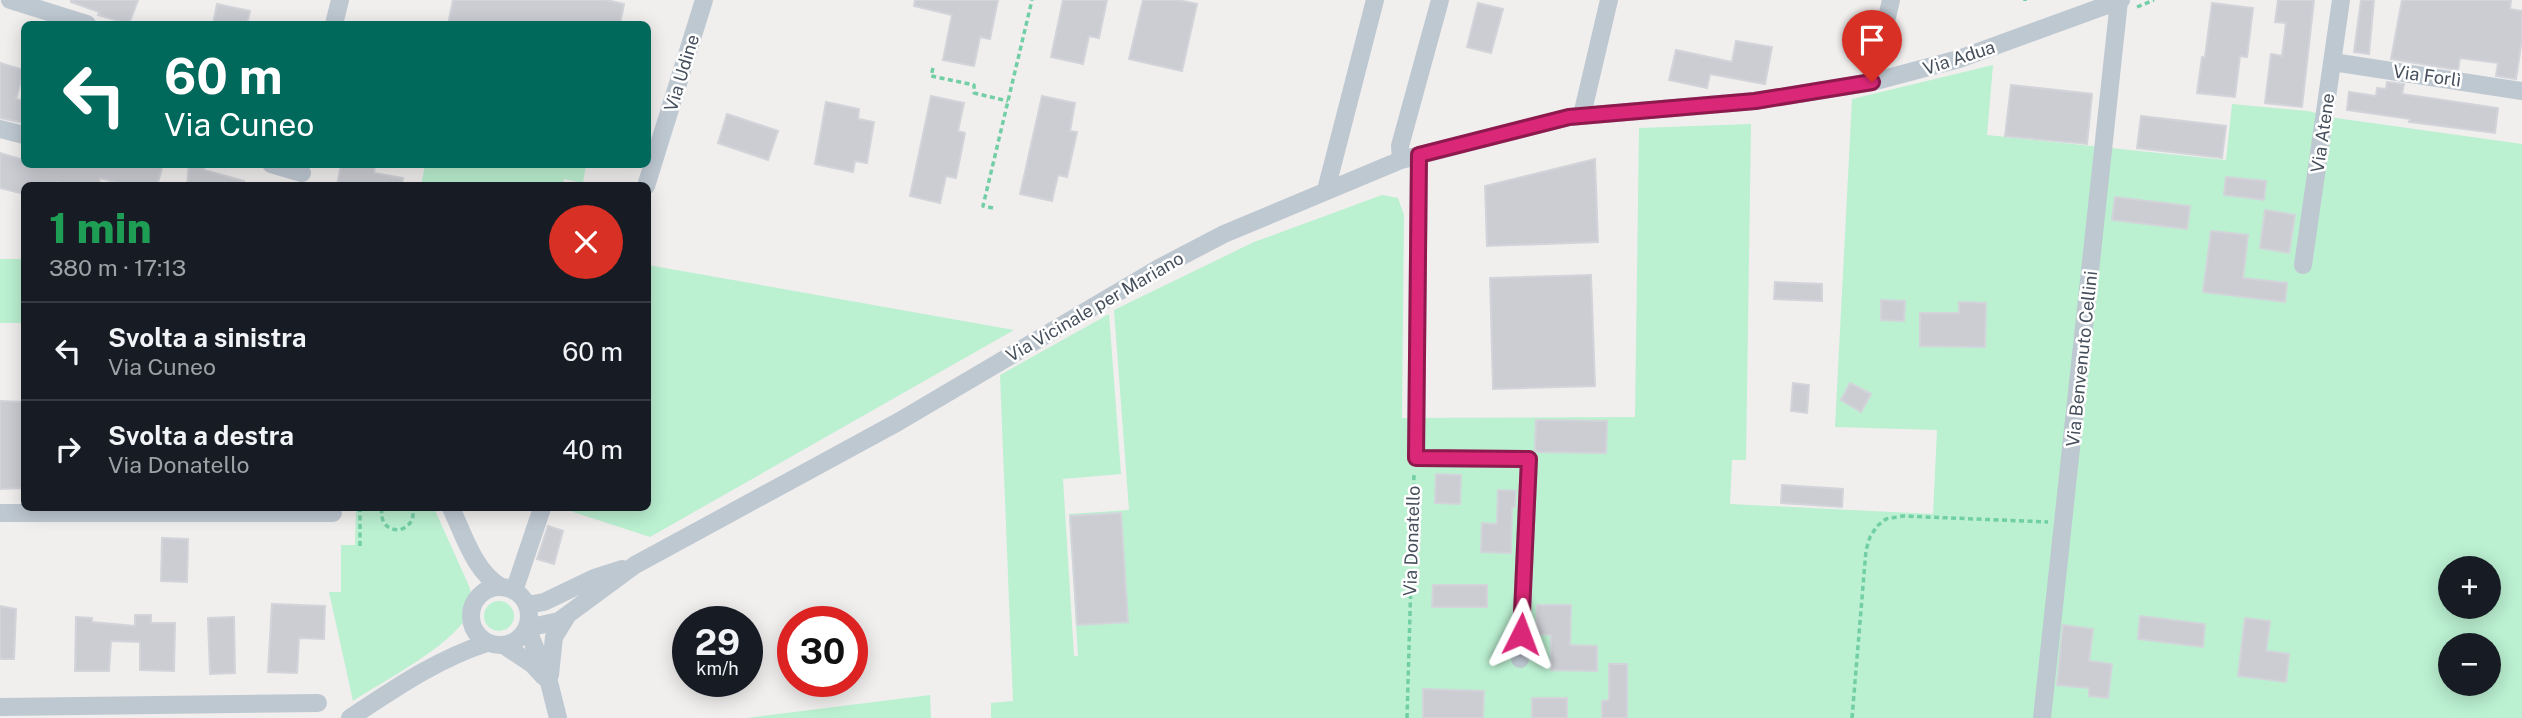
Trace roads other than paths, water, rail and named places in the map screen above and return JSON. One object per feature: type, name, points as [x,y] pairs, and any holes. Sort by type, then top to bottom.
[{"type":"street","points":[[10,0],[77,21]]},
{"type":"street","points":[[335,21],[340,0]]},
{"type":"street","name":"Via Udine","points":[[647,182],[704,0]]},
{"type":"street","points":[[1326,190],[1375,0]]},
{"type":"street","points":[[1440,0],[1400,146],[1410,157],[1416,458],[1529,459],[1520,659]]},
{"type":"street","points":[[1582,115],[1609,0]]},
{"type":"street","points":[[1872,82],[1891,0]]},
{"type":"street","name":"Via Adua","points":[[1582,115],[1755,101],[1872,82],[1959,59],[2120,0]]},
{"type":"street","name":"Via Benvenuto Cellini","points":[[2042,718],[2120,0]]},
{"type":"street","name":"Via Atene","points":[[2304,265],[2341,0]]},
{"type":"street","name":"Via Forlì","points":[[2333,62],[2522,90]]},
{"type":"street","name":"Via Vicinale per Mariano","points":[[635,565],[898,422],[1159,268],[1224,234],[1410,157],[1582,115]]},
{"type":"street","points":[[0,129],[21,134]]},
{"type":"street","points":[[284,168],[303,174]]},
{"type":"street","points":[[452,511],[488,579],[507,589],[527,605],[527,628],[519,640],[505,646]]},
{"type":"street","points":[[507,589],[541,511]]},
{"type":"street","points":[[0,513],[332,513]]},
{"type":"street","points":[[472,551],[477,577],[477,598],[471,615],[472,624],[480,638],[487,643],[505,646],[532,664],[549,682]]},
{"type":"street","points":[[527,605],[544,602],[594,578],[635,565]]},
{"type":"street","points":[[527,628],[549,624],[568,615],[635,565]]},
{"type":"street","points":[[477,598],[484,592],[507,589]]},
{"type":"street","points":[[560,594],[568,615]]},
{"type":"street","points":[[549,682],[554,637],[568,615]]},
{"type":"street","points":[[428,668],[472,624]]},
{"type":"street","points":[[527,628],[549,682],[558,718]]},
{"type":"street","points":[[350,718],[428,668],[461,651],[487,643]]},
{"type":"street","points":[[0,707],[116,712],[318,703]]}]
